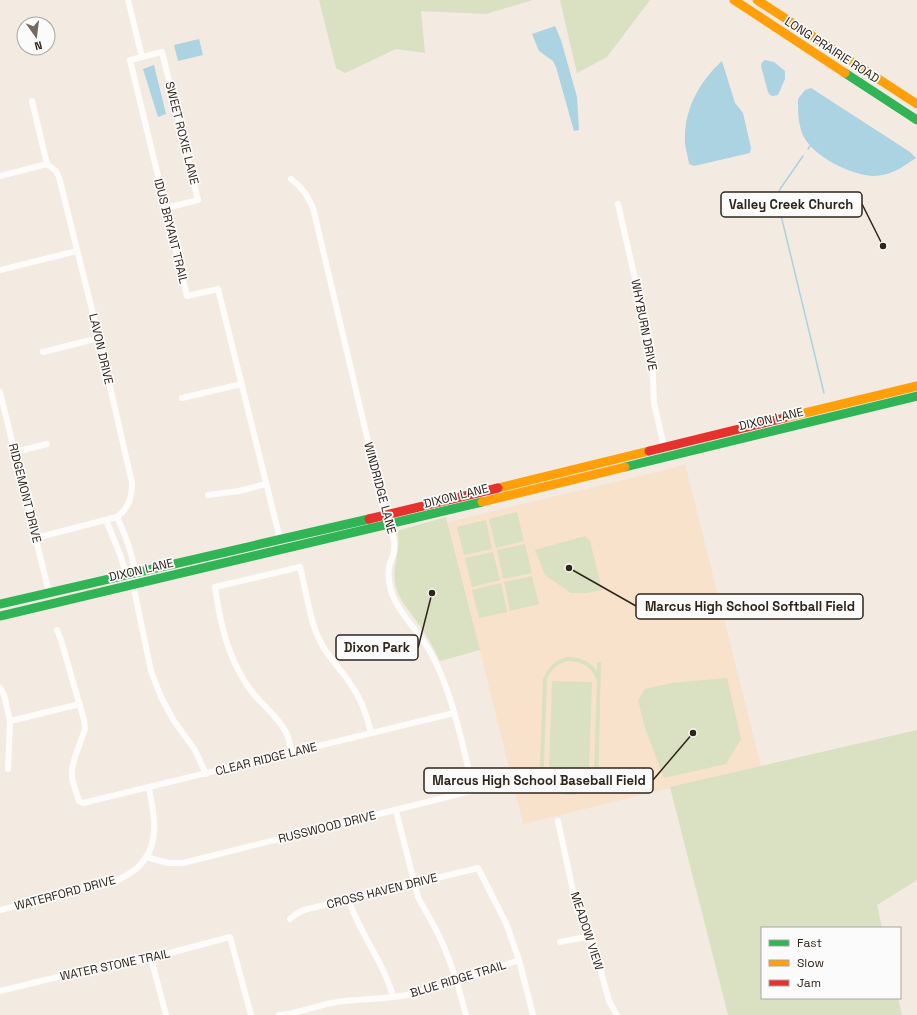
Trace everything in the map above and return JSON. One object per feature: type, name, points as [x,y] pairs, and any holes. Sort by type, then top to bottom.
[{"type":"main road","name":"LONG PRAIRIE ROAD","points":[[734,0],[917,120]]},
{"type":"main road","name":"LONG PRAIRIE ROAD","points":[[757,0],[917,104]]},
{"type":"main road","points":[[812,52],[820,41]]},
{"type":"main road","name":"DIXON LANE","points":[[0,616],[390,524],[766,427],[917,386]]},
{"type":"main road","name":"DIXON LANE","points":[[0,604],[664,447],[917,396]]},
{"type":"street","points":[[128,0],[142,57]]},
{"type":"street","name":"SWEET ROXIE LANE","points":[[142,57],[162,52],[198,200],[166,208]]},
{"type":"street","name":"IDUS BRYANT TRAIL","points":[[142,57],[130,60],[187,296],[218,289],[280,539]]},
{"type":"street","name":"LAVON DRIVE","points":[[32,101],[47,164],[56,170],[59,177],[99,338],[132,483],[131,498],[125,510],[117,517]]},
{"type":"street","points":[[0,176],[47,164]]},
{"type":"street","name":"WINDRIDGE LANE","points":[[291,178],[301,186],[307,195],[312,208],[385,514],[390,524],[394,550],[389,567],[389,584],[405,616],[418,632],[431,654],[449,696],[474,791]]},
{"type":"street","name":"WHYBURN DRIVE","points":[[618,204],[648,336],[652,359],[654,403],[664,447]]},
{"type":"street","points":[[0,270],[77,251]]},
{"type":"street","points":[[43,352],[99,338]]},
{"type":"street","points":[[182,398],[242,384]]},
{"type":"street","name":"RIDGEMONT DRIVE","points":[[0,392],[49,593]]},
{"type":"street","points":[[15,452],[47,444]]},
{"type":"street","points":[[208,495],[239,491],[266,484]]},
{"type":"street","points":[[36,538],[117,517],[131,554],[136,573],[134,584],[151,670],[161,697],[174,721],[195,750],[206,774]]},
{"type":"street","points":[[106,520],[121,557],[126,575],[134,584]]},
{"type":"street","points":[[292,752],[290,742],[285,731],[248,686],[233,660],[223,631],[215,587],[300,567],[316,632],[326,652],[358,695],[364,707],[371,733]]},
{"type":"street","points":[[10,721],[80,704],[57,630]]},
{"type":"street","points":[[0,688],[4,695],[10,721],[8,769]]},
{"type":"street","name":"CLEAR RIDGE LANE","points":[[80,704],[85,729],[75,757],[72,769],[72,779],[79,801],[86,803],[454,713]]},
{"type":"street","name":"RUSSWOOD DRIVE","points":[[146,857],[168,863],[183,862],[396,811],[508,782]]},
{"type":"street","name":"WATERFORD DRIVE","points":[[0,910],[116,881],[140,866],[153,842],[155,830],[154,813],[149,788]]},
{"type":"street","points":[[396,811],[414,883],[423,908],[442,942],[454,969],[466,1015]]},
{"type":"street","name":"MEADOW VIEW","points":[[558,821],[578,910],[591,936],[609,1001],[617,1015]]},
{"type":"street","name":"CROSS HAVEN DRIVE","points":[[290,920],[296,914],[304,910],[348,898],[478,868],[506,923],[519,960]]},
{"type":"street","points":[[348,898],[355,918],[384,971],[390,985],[392,997]]},
{"type":"street","points":[[560,942],[591,936]]},
{"type":"street","name":"WATER STONE TRAIL","points":[[0,991],[78,972],[101,969],[151,958],[230,937],[251,1015]]},
{"type":"street","points":[[151,958],[166,1015]]},
{"type":"street","points":[[519,960],[533,1015]]},
{"type":"street","name":"BLUE RIDGE TRAIL","points":[[279,1015],[303,1013],[317,1005],[416,993],[457,982],[519,960]]},
{"type":"shaded area","points":[[685,464],[761,766],[523,824],[448,522]]},
{"type":"green space","points":[[319,0],[533,0],[486,14],[421,11],[425,53],[396,49],[345,73],[336,68]]},
{"type":"green space","points":[[560,0],[650,0],[607,57],[577,73]]},
{"type":"green space","points":[[517,512],[524,541],[496,548],[489,519]]},
{"type":"green space","points":[[446,517],[480,650],[440,661],[426,634],[405,606],[399,595],[394,576],[398,544],[397,531]]},
{"type":"green space","points":[[486,520],[492,549],[464,555],[457,527]]},
{"type":"green space","points":[[585,536],[590,541],[602,590],[587,593],[571,593],[545,575],[535,550]]},
{"type":"green space","points":[[525,544],[532,573],[503,579],[497,550]]},
{"type":"green space","points":[[493,552],[500,580],[472,587],[465,558]]},
{"type":"green space","points":[[532,576],[539,604],[510,611],[504,582]]},
{"type":"green space","points":[[501,583],[507,612],[479,618],[472,590]]},
{"type":"green space","points":[[567,657],[584,660],[591,664],[597,671],[597,662],[601,662],[598,792],[594,792],[594,782],[587,789],[578,794],[561,794],[553,790],[547,784],[542,775],[540,765],[543,679],[552,665]],"holes":[[[567,661],[582,664],[590,669],[593,672],[597,682],[594,773],[588,782],[581,788],[574,791],[566,791],[558,789],[552,783],[547,775],[544,765],[547,679],[550,672],[557,665]]]},
{"type":"green space","points":[[727,678],[741,739],[726,764],[664,778],[645,728],[638,700],[645,689],[671,683]]},
{"type":"green space","points":[[552,681],[592,682],[589,771],[549,770]]},
{"type":"green space","points":[[917,730],[917,880],[877,905],[882,927],[761,927],[761,999],[898,999],[902,1015],[728,1015],[670,787]]},
{"type":"water","points":[[555,26],[561,40],[577,97],[579,130],[574,131],[556,67],[553,61],[539,51],[532,34]]},
{"type":"water","points":[[199,39],[203,55],[178,61],[174,45]]},
{"type":"water","points":[[765,60],[774,62],[785,71],[785,79],[778,95],[773,96],[768,92],[761,66],[762,62]]},
{"type":"water","points":[[722,61],[735,103],[743,113],[751,148],[750,153],[694,166],[689,164],[685,143],[688,115],[691,105],[701,85],[714,68]]},
{"type":"water","points":[[154,65],[166,114],[158,117],[143,69]]},
{"type":"water","points":[[811,88],[910,152],[916,158],[891,173],[873,176],[853,172],[822,156],[806,141],[802,133],[799,120],[798,99],[805,90]]},
{"type":"waterway","points":[[803,156],[780,189],[778,203],[824,393]]},
{"type":"traffic: fast","points":[[845,73],[917,120]]},
{"type":"traffic: fast","points":[[625,467],[917,396]]},
{"type":"traffic: fast","points":[[0,616],[482,502]]},
{"type":"traffic: fast","points":[[0,604],[369,519]]},
{"type":"traffic: slow","points":[[734,0],[845,73]]},
{"type":"traffic: slow","points":[[757,0],[917,104]]},
{"type":"traffic: slow","points":[[784,418],[917,386]]},
{"type":"traffic: slow","points":[[498,488],[649,451]]},
{"type":"traffic: slow","points":[[482,502],[625,467]]},
{"type":"traffic: jam","points":[[649,451],[784,418]]},
{"type":"traffic: jam","points":[[369,519],[498,488]]},
{"type":"place","name":"Valley Creek Church","points":[[883,246]]},
{"type":"place","name":"Marcus High School Softball Field","points":[[569,568]]},
{"type":"place","name":"Dixon Park","points":[[432,593]]},
{"type":"place","name":"Marcus High School Baseball Field","points":[[693,733]]}]
